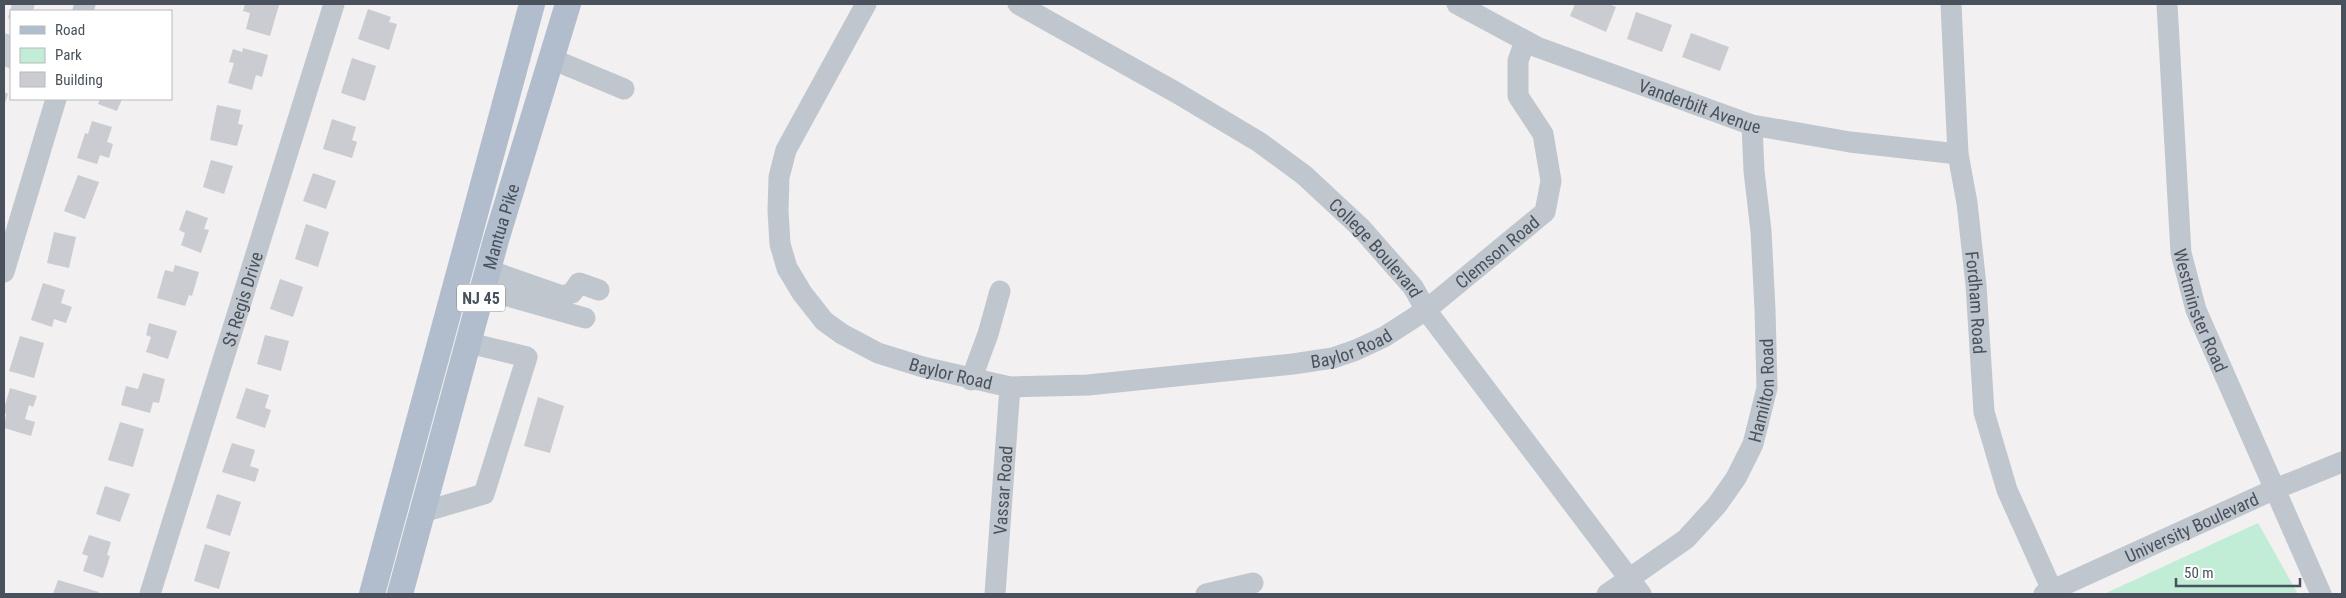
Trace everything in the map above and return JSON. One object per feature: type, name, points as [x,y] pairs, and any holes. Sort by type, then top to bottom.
[{"type":"main road","name":"Mantua Pike","points":[[372,594],[532,4]]},
{"type":"main road","name":"Mantua Pike","points":[[400,594],[486,279],[568,4]]},
{"type":"main road","points":[[538,104],[549,94],[578,4]]},
{"type":"street","name":"St Regis Drive","points":[[150,594],[334,4]]},
{"type":"street","name":"Baylor Road","points":[[866,4],[786,150],[779,177],[780,244],[787,268],[802,293],[824,321],[842,334],[878,353],[923,368],[971,380],[1010,387],[1088,384],[1293,364],[1333,358],[1384,337],[1426,310]]},
{"type":"street","name":"College Boulevard","points":[[1018,4],[1243,132],[1304,175],[1361,228],[1413,287],[1426,310],[1635,586]]},
{"type":"street","name":"Vanderbilt Avenue","points":[[1457,4],[1525,41],[1752,125],[1850,142],[1958,154]]},
{"type":"street","name":"Fordham Road","points":[[1951,4],[1958,154],[1967,203],[1976,285],[1984,412],[2007,490],[2048,592]]},
{"type":"street","name":"Westminster Road","points":[[2167,4],[2181,253],[2196,310],[2273,490],[2321,594]]},
{"type":"street","name":"Clemson Road","points":[[1426,310],[1545,212],[1551,181],[1543,134],[1518,96],[1518,61],[1525,41]]},
{"type":"street","points":[[559,62],[624,89]]},
{"type":"street","points":[[4,272],[56,100]]},
{"type":"street","name":"Hamilton Road","points":[[1608,594],[1635,586],[1686,539],[1718,506],[1736,478],[1753,444],[1766,388],[1765,309],[1761,231],[1754,171],[1752,125]]},
{"type":"street","points":[[486,279],[562,296],[572,293],[579,283],[599,290]]},
{"type":"street","points":[[486,279],[585,318]]},
{"type":"street","points":[[971,380],[988,334],[1000,291]]},
{"type":"street","points":[[423,512],[484,494],[527,357],[469,343]]},
{"type":"street","name":"Vassar Road","points":[[995,594],[1010,387]]},
{"type":"street","name":"University Boulevard","points":[[2048,592],[2273,490],[2342,462]]},
{"type":"street","points":[[1206,594],[1253,583]]},
{"type":"green space","points":[[2258,523],[2298,594],[2104,594]]},
{"type":"building","points":[[12,4],[35,4],[33,10],[10,10]]},
{"type":"building","points":[[245,4],[279,5],[270,36],[246,29],[250,13],[243,11]]},
{"type":"building","points":[[1575,4],[1609,4],[1616,7],[1606,32],[1570,16]]},
{"type":"building","points":[[368,9],[391,17],[389,22],[397,24],[389,50],[358,39]]},
{"type":"building","points":[[1636,12],[1672,25],[1662,52],[1627,39]]},
{"type":"building","points":[[4,33],[10,35],[10,69],[4,66]]},
{"type":"building","points":[[1691,33],[1729,47],[1720,71],[1682,57]]},
{"type":"building","points":[[243,48],[268,55],[262,77],[256,75],[252,90],[228,83],[234,63],[229,62],[233,49],[242,52]]},
{"type":"building","points":[[352,58],[376,66],[365,101],[341,93]]},
{"type":"building","points":[[4,92],[8,94],[4,106]]},
{"type":"building","points":[[100,100],[122,100],[117,111],[98,104]]},
{"type":"building","points":[[217,105],[241,110],[238,124],[243,125],[237,146],[210,140]]},
{"type":"building","points":[[332,119],[356,127],[352,140],[357,142],[352,158],[323,149]]},
{"type":"building","points":[[92,121],[112,127],[107,142],[113,144],[109,158],[100,155],[97,164],[77,158],[85,133],[88,134]]},
{"type":"building","points":[[211,160],[233,166],[224,194],[203,187]]},
{"type":"building","points":[[313,173],[336,181],[326,209],[303,201]]},
{"type":"building","points":[[78,175],[99,182],[85,219],[64,211]]},
{"type":"building","points":[[186,210],[208,218],[204,229],[209,230],[201,253],[181,245],[185,233],[179,230]]},
{"type":"building","points":[[306,224],[329,232],[318,267],[295,259]]},
{"type":"building","points":[[54,232],[76,237],[69,268],[47,263]]},
{"type":"building","points":[[175,265],[199,272],[192,296],[189,295],[185,306],[157,298],[165,270],[173,272]]},
{"type":"building","points":[[280,279],[303,287],[293,317],[270,309]]},
{"type":"building","points":[[43,283],[65,290],[61,303],[72,307],[66,323],[54,319],[52,327],[31,320]]},
{"type":"building","points":[[149,323],[177,331],[168,359],[146,352],[151,337],[146,335]]},
{"type":"building","points":[[265,335],[289,341],[281,371],[257,364]]},
{"type":"building","points":[[20,336],[44,343],[34,378],[9,371]]},
{"type":"building","points":[[143,373],[165,379],[159,403],[153,402],[150,413],[121,405],[126,386],[138,389]]},
{"type":"building","points":[[10,388],[37,396],[33,407],[29,405],[25,419],[35,422],[31,436],[4,428],[6,415],[4,409]]},
{"type":"building","points":[[246,388],[269,395],[265,408],[271,410],[265,428],[236,418]]},
{"type":"building","points":[[538,397],[564,406],[550,453],[524,446]]},
{"type":"building","points":[[120,422],[144,429],[133,467],[108,460]]},
{"type":"building","points":[[232,443],[255,450],[250,466],[259,469],[255,482],[222,472]]},
{"type":"building","points":[[105,486],[130,494],[120,522],[96,514]]},
{"type":"building","points":[[217,494],[241,502],[230,536],[206,528]]},
{"type":"building","points":[[89,535],[111,542],[107,555],[110,556],[103,578],[83,571],[88,556],[82,554]]},
{"type":"building","points":[[205,544],[230,552],[219,589],[194,581]]},
{"type":"building","points":[[58,580],[99,592],[98,594],[53,594]]}]
